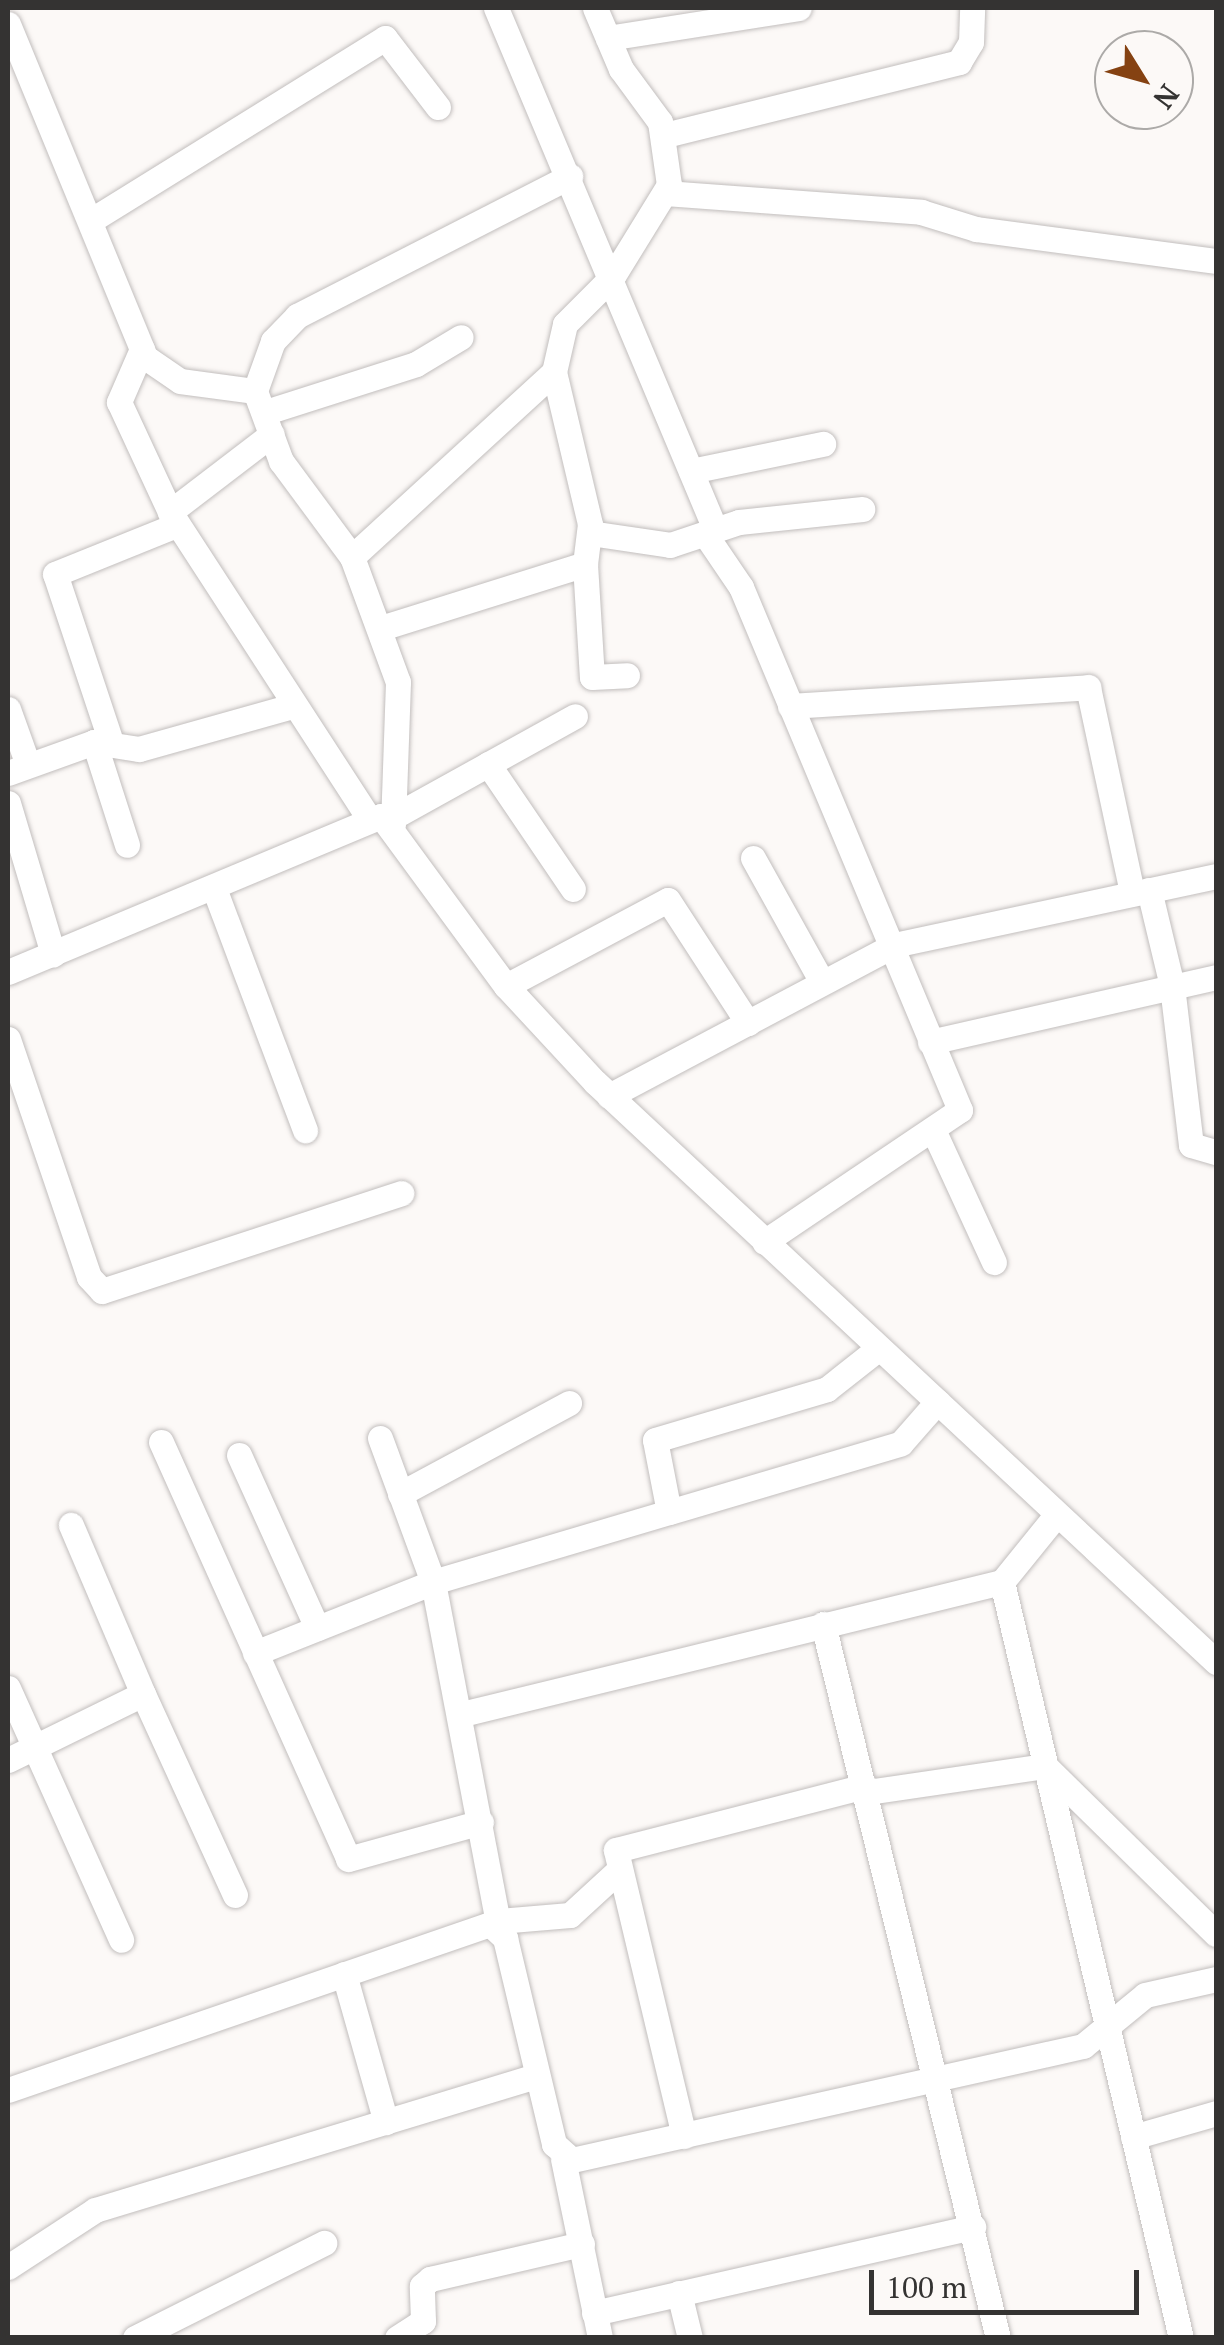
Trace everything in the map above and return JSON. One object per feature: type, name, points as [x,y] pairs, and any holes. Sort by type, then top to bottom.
[{"type":"street","points":[[496,8],[612,276],[691,471],[710,532],[741,587],[887,948],[960,1110],[935,1134],[764,1242]]},
{"type":"street","points":[[595,8],[665,136],[665,193],[612,276],[565,324],[554,372],[590,532],[585,564],[592,677],[626,676]]},
{"type":"street","points":[[608,38],[723,13],[799,8]]},
{"type":"street","points":[[665,136],[838,85],[948,66],[972,42],[972,8]]},
{"type":"street","points":[[8,24],[142,349],[166,376],[264,412]]},
{"type":"street","points":[[90,221],[385,38],[438,107]]},
{"type":"street","points":[[385,820],[400,703],[381,628],[352,558],[291,478],[264,412],[274,341],[297,316],[570,176]]},
{"type":"street","points":[[665,193],[921,212],[976,229],[1216,261]]},
{"type":"street","points":[[127,845],[55,574],[173,518],[264,412],[416,364],[461,337]]},
{"type":"street","points":[[142,349],[119,402],[173,518],[292,706],[385,820],[506,986],[609,1096],[1216,1662]]},
{"type":"street","points":[[352,558],[554,372]]},
{"type":"street","points":[[691,471],[823,444]]},
{"type":"street","points":[[590,532],[654,546],[710,532],[862,508]]},
{"type":"street","points":[[381,628],[585,564]]},
{"type":"street","points":[[790,706],[1088,687],[1140,891],[1172,986],[1190,1145],[1216,1152]]},
{"type":"street","points":[[8,710],[18,769],[102,742],[152,747],[292,706]]},
{"type":"street","points":[[8,972],[385,820],[576,716]]},
{"type":"street","points":[[488,764],[572,889]]},
{"type":"street","points":[[8,803],[53,954]]},
{"type":"street","points":[[753,858],[822,982]]},
{"type":"street","points":[[609,1096],[887,948],[1216,876]]},
{"type":"street","points":[[214,888],[305,1130]]},
{"type":"street","points":[[506,986],[668,900],[748,1023]]},
{"type":"street","points":[[930,1042],[1216,977]]},
{"type":"street","points":[[8,1039],[88,1278],[102,1291],[401,1193]]},
{"type":"street","points":[[935,1134],[994,1262]]},
{"type":"street","points":[[669,1512],[654,1440],[827,1389],[878,1348]]},
{"type":"street","points":[[255,1653],[433,1582],[901,1443],[936,1402]]},
{"type":"street","points":[[400,1494],[568,1404]]},
{"type":"street","points":[[380,1438],[433,1582],[462,1714],[499,1924],[537,2076],[563,2159],[597,2325],[679,2294],[973,2227]]},
{"type":"street","points":[[161,1442],[348,1859],[481,1822]]},
{"type":"street","points":[[239,1455],[316,1628]]},
{"type":"street","points":[[462,1714],[1002,1582],[1057,1514]]},
{"type":"street","points":[[70,1525],[234,1896]]},
{"type":"street","points":[[1002,1582],[1181,2338]]},
{"type":"street","points":[[823,1624],[998,2338]]},
{"type":"street","points":[[8,1688],[121,1940]]},
{"type":"street","points":[[8,1760],[144,1694]]},
{"type":"street","points":[[684,2136],[618,1871],[621,1846],[866,1789],[1045,1766]]},
{"type":"street","points":[[1045,1766],[1216,1934]]},
{"type":"street","points":[[8,2090],[478,1926],[570,1915],[618,1871]]},
{"type":"street","points":[[344,1974],[386,2122]]},
{"type":"street","points":[[563,2159],[684,2136],[1082,2046],[1145,1995],[1216,1980]]},
{"type":"street","points":[[8,2267],[95,2210],[537,2076]]},
{"type":"street","points":[[1133,2137],[1216,2113]]},
{"type":"street","points":[[135,2338],[324,2243]]},
{"type":"street","points":[[397,2338],[423,2321],[422,2286],[430,2279],[582,2244]]},
{"type":"street","points":[[679,2294],[690,2338]]}]
